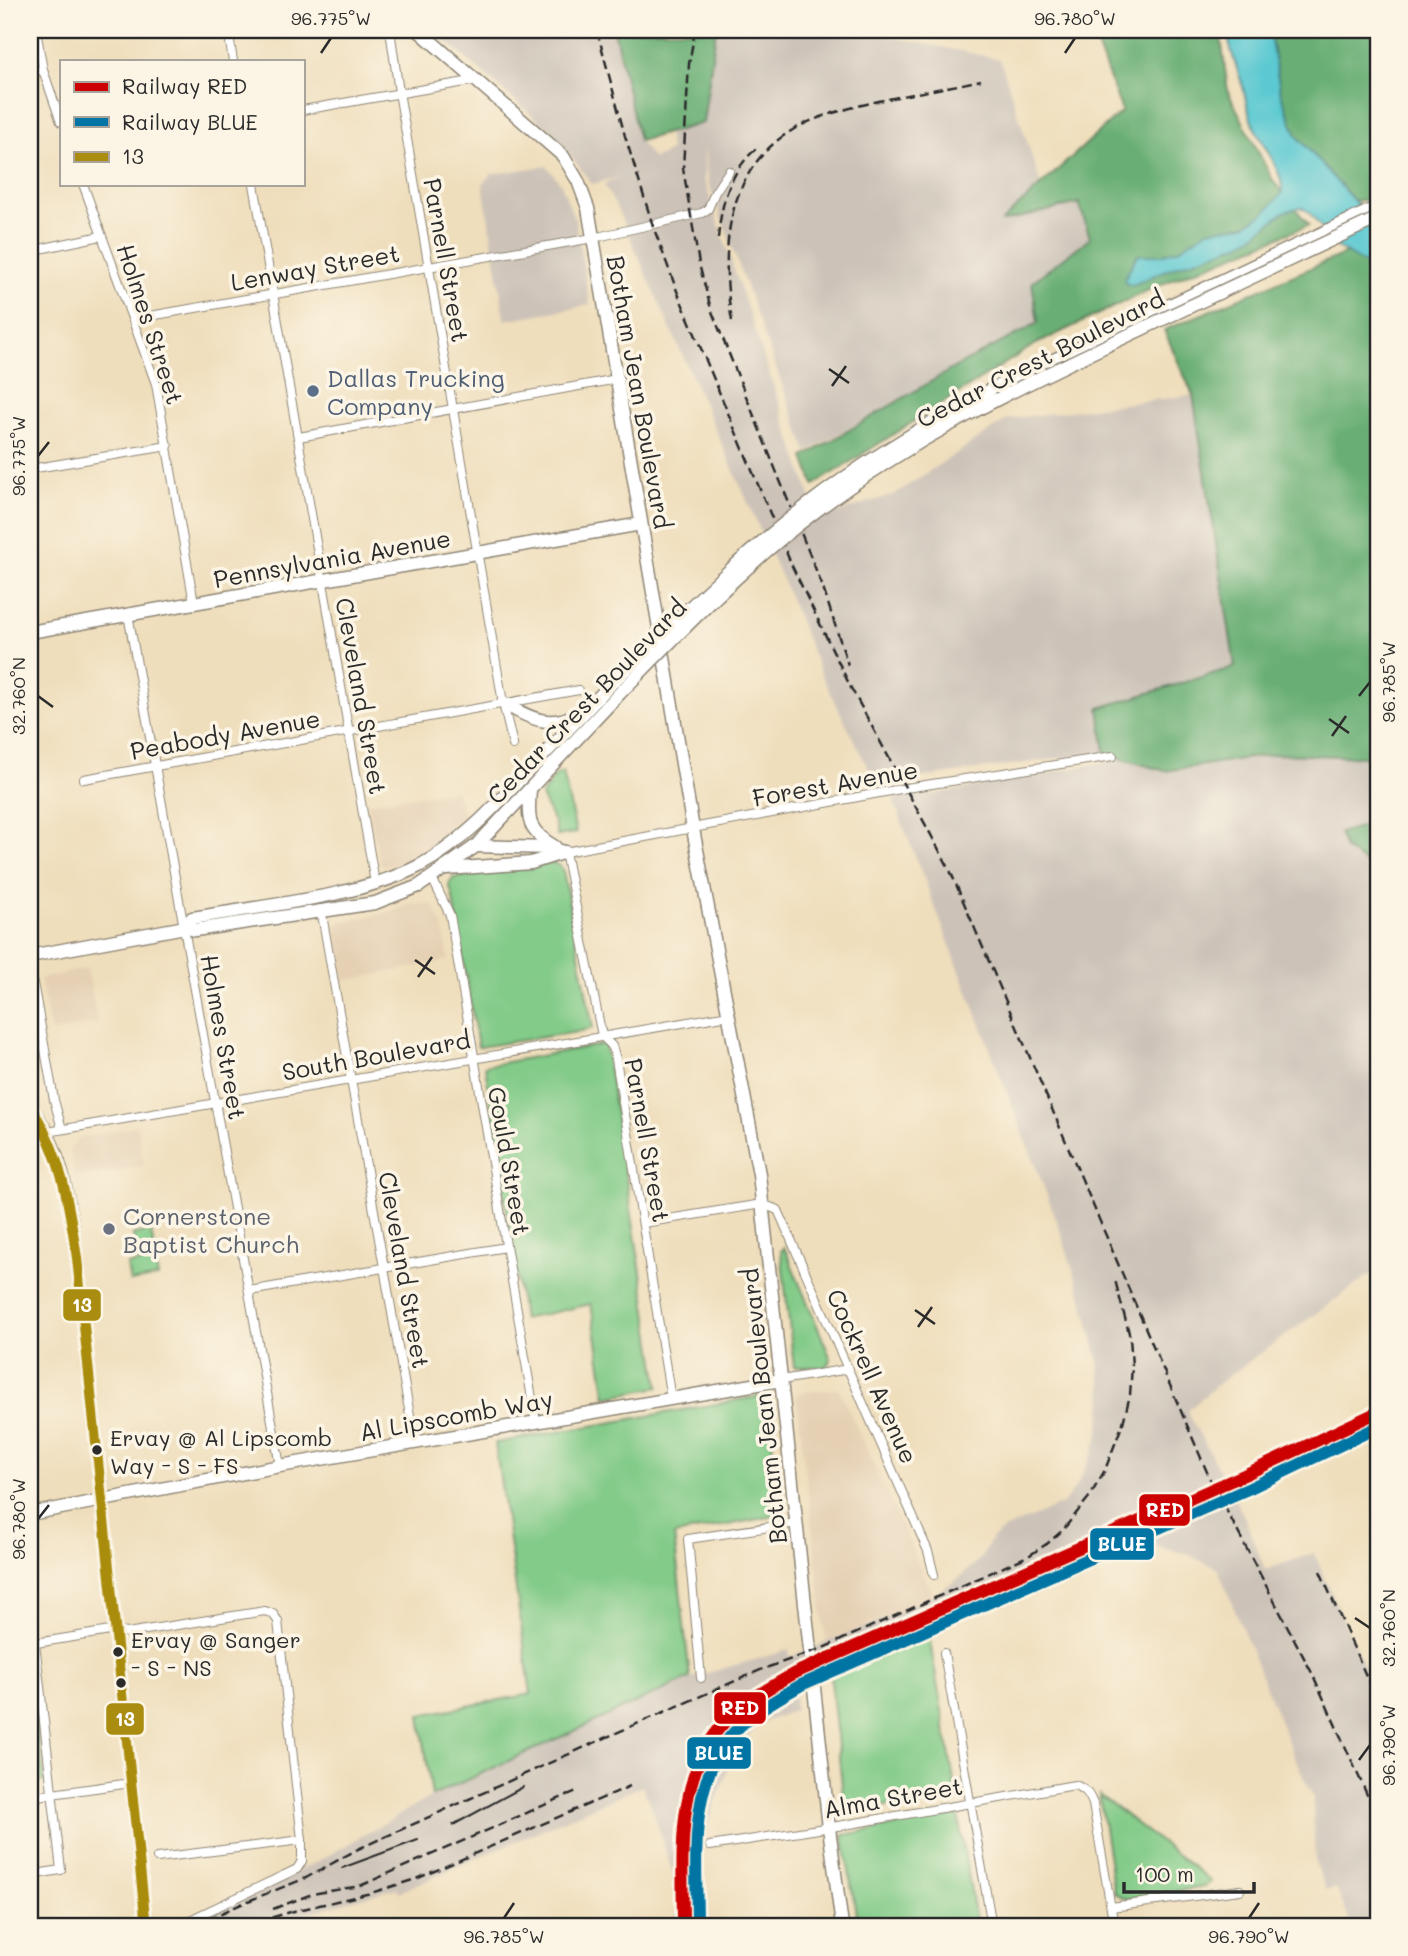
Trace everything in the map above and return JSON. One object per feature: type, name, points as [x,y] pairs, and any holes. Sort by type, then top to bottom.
[{"type":"main road","name":"Botham Jean Boulevard","points":[[418,30],[563,156],[578,181],[588,208],[693,829],[759,1174],[829,1828],[842,1926]]},
{"type":"main road","name":"Cedar Crest Boulevard","points":[[1378,207],[1017,377],[893,445],[807,506],[744,558],[615,689],[530,791],[476,846],[447,869],[405,893],[375,902],[195,930],[185,926],[192,918],[319,896],[375,883],[420,865],[481,821],[590,706],[615,689],[757,559],[817,511],[900,453],[1021,386],[1378,218]]},
{"type":"main road","name":"Pennsylvania Avenue","points":[[30,632],[641,524]]},
{"type":"main road","points":[[503,703],[528,717],[552,722],[572,717],[590,706]]},
{"type":"main road","points":[[530,791],[528,811],[534,830],[540,838],[565,852]]},
{"type":"main road","points":[[476,846],[481,821]]},
{"type":"main road","points":[[455,842],[476,846],[549,848],[565,852]]},
{"type":"main road","points":[[476,846],[488,857],[507,866]]},
{"type":"main road","points":[[447,869],[531,863],[565,852]]},
{"type":"main road","points":[[30,956],[185,926]]},
{"type":"main road","points":[[30,1107],[47,1132],[66,1187],[78,1258],[146,1926]]},
{"type":"main road","name":"Al Lipscomb Way","points":[[30,1514],[280,1466],[781,1380]]},
{"type":"street","points":[[36,30],[43,70],[60,119]]},
{"type":"street","points":[[228,30],[233,60]]},
{"type":"street","name":"Parnell Street","points":[[390,30],[503,703],[513,745]]},
{"type":"street","points":[[30,72],[43,70]]},
{"type":"street","points":[[304,110],[477,80]]},
{"type":"street","name":"Lenway Street","points":[[133,319],[593,238],[702,213],[708,209],[715,192],[729,172]]},
{"type":"street","name":"Holmes Street","points":[[84,186],[156,384],[194,603]]},
{"type":"street","name":"Cleveland Street","points":[[254,186],[375,883]]},
{"type":"street","points":[[30,251],[101,236]]},
{"type":"street","points":[[299,437],[617,379]]},
{"type":"street","points":[[30,469],[168,446]]},
{"type":"street","name":"Holmes Street","points":[[128,614],[280,1466]]},
{"type":"street","name":"Peabody Avenue","points":[[84,779],[579,690]]},
{"type":"street","name":"Forest Avenue","points":[[565,852],[906,788],[1113,756]]},
{"type":"street","name":"Parnell Street","points":[[565,852],[602,1036],[612,1046],[616,1059],[671,1399]]},
{"type":"street","name":"Gould Street","points":[[432,878],[447,906],[536,1422]]},
{"type":"street","name":"Cleveland Street","points":[[319,896],[415,1444]]},
{"type":"street","points":[[30,966],[54,1100],[62,1129]]},
{"type":"street","name":"South Boulevard","points":[[30,1135],[729,1015]]},
{"type":"street","points":[[643,1223],[762,1204]]},
{"type":"street","name":"Cockrell Avenue","points":[[762,1204],[778,1210],[782,1217],[928,1551],[934,1575]]},
{"type":"street","points":[[249,1292],[506,1247]]},
{"type":"street","name":"Al Lipscomb Way","points":[[781,1380],[849,1368]]},
{"type":"street","points":[[701,1678],[688,1539],[797,1523]]},
{"type":"street","points":[[30,1875],[61,1870],[32,1643],[116,1630],[127,1633],[265,1611],[273,1614],[278,1621],[302,1861],[297,1869],[177,1926]]},
{"type":"street","points":[[944,1653],[992,1926]]},
{"type":"street","points":[[30,1797],[131,1783]]},
{"type":"street","name":"Alma Street","points":[[710,1846],[1075,1785],[1088,1793],[1093,1804],[1111,1907]]},
{"type":"street","points":[[158,1858],[302,1840]]},
{"type":"street","points":[[1114,1926],[1111,1907],[1240,1890]]},
{"type":"shaded area","points":[[433,30],[614,30],[639,141],[653,159],[670,151],[666,109],[671,30],[856,30],[1000,59],[1041,185],[1003,221],[1080,203],[1090,238],[1032,282],[1039,323],[807,452],[708,182],[704,147],[704,180],[818,519],[895,494],[1008,419],[1193,395],[1235,667],[1099,708],[1105,754],[926,777],[874,780],[823,678],[781,577],[617,208],[604,185],[619,177],[592,184],[554,134]]},
{"type":"shaded area","points":[[547,166],[561,184],[576,223],[590,305],[505,320],[483,184],[491,174]]},
{"type":"shaded area","points":[[1275,754],[1371,757],[1378,777],[1378,822],[1340,833],[1345,849],[1376,871],[1378,877],[1378,1269],[1219,1383],[1187,1411],[1244,1516],[1265,1570],[1314,1553],[1378,1698],[1378,1926],[1352,1926],[1336,1888],[1326,1890],[1315,1863],[1313,1797],[1218,1569],[1187,1554],[1154,1546],[1109,1548],[927,1625],[928,1630],[844,1666],[793,1684],[795,1710],[758,1724],[733,1757],[697,1856],[698,1926],[677,1926],[675,1881],[651,1804],[642,1786],[399,1892],[397,1888],[261,1926],[185,1926],[320,1860],[432,1796],[690,1678],[789,1650],[790,1657],[874,1623],[933,1595],[958,1579],[982,1557],[992,1538],[1064,1503],[1077,1485],[1099,1433],[1103,1402],[1099,1362],[1083,1300],[1057,1221],[893,799],[914,794],[931,795],[1120,759],[1165,771]]},
{"type":"shaded area","points":[[455,791],[467,819],[445,839],[405,862],[391,866],[380,865],[368,803]]},
{"type":"shaded area","points":[[412,904],[433,904],[443,927],[449,960],[344,981],[335,928],[340,922],[383,914]]},
{"type":"shaded area","points":[[87,968],[98,1023],[51,1032],[40,979]]},
{"type":"shaded area","points":[[137,1126],[144,1166],[75,1176],[70,1150],[78,1138]]},
{"type":"shaded area","points":[[839,1389],[933,1595],[826,1643],[796,1393]]},
{"type":"green space","points":[[614,30],[716,30],[703,123],[639,141]]},
{"type":"green space","points":[[1089,30],[1220,30],[1228,92],[1273,181],[1309,225],[1157,286],[1034,345],[814,485],[804,457],[957,366],[1038,323],[1032,282],[1090,238],[1079,203],[1001,222],[1122,111]]},
{"type":"green space","points":[[1269,30],[1378,30],[1378,199],[1354,201],[1297,136],[1281,94]]},
{"type":"green space","points":[[1351,251],[1378,259],[1378,777],[1371,757],[1275,754],[1165,771],[1105,754],[1099,708],[1235,667],[1193,395],[1164,330]]},
{"type":"green space","points":[[563,772],[576,833],[557,836],[554,822],[541,796],[556,775]]},
{"type":"green space","points":[[1378,822],[1378,877],[1376,870],[1345,849],[1339,833]]},
{"type":"green space","points":[[554,863],[563,871],[593,1028],[478,1047],[449,885],[453,878]]},
{"type":"green space","points":[[605,1044],[659,1387],[606,1397],[591,1304],[523,1319],[485,1066]]},
{"type":"green space","points":[[151,1231],[155,1256],[137,1259],[133,1234]]},
{"type":"green space","points":[[784,1247],[831,1359],[824,1367],[794,1367],[781,1251]]},
{"type":"green space","points":[[155,1260],[158,1277],[130,1282],[127,1265]]},
{"type":"green space","points":[[767,1395],[780,1515],[674,1535],[690,1678],[432,1796],[420,1715],[531,1694],[495,1443]]},
{"type":"green space","points":[[928,1630],[956,1792],[845,1814],[830,1671]]},
{"type":"green space","points":[[30,1685],[45,1781],[30,1783]]},
{"type":"green space","points":[[1099,1795],[1211,1882],[1203,1887],[1127,1899],[1114,1893]]},
{"type":"green space","points":[[958,1815],[977,1926],[858,1926],[843,1835]]},
{"type":"water","points":[[1227,30],[1269,30],[1281,94],[1297,136],[1354,201],[1378,222],[1378,272],[1337,247],[1309,212],[1301,207],[1284,212],[1240,244],[1166,270],[1133,285],[1124,280],[1137,255],[1161,255],[1179,249],[1208,230],[1245,225],[1264,213],[1282,193],[1280,176],[1251,119]]},
{"type":"tram line","points":[[453,1825],[523,1787]]},
{"type":"tram line","points":[[342,1868],[418,1840]]},
{"type":"tram line","points":[[683,1865],[688,1889],[689,1926]]},
{"type":"railway","points":[[597,30],[625,136],[653,226],[677,291],[792,566],[851,688],[949,868],[1210,1479],[1312,1673],[1378,1819]]},
{"type":"railway","points":[[695,30],[689,64],[683,168],[699,264],[711,309],[822,585],[848,665]]},
{"type":"railway","points":[[732,321],[728,291],[729,232],[735,204],[746,178],[763,155],[785,135],[832,113],[981,80]]},
{"type":"railway","points":[[718,239],[721,213],[728,189],[747,157],[757,148]]},
{"type":"railway","points":[[193,1926],[306,1878],[358,1849],[625,1729],[763,1669],[823,1648],[926,1602],[1030,1555],[1048,1543],[1063,1530],[1090,1496],[1105,1470],[1123,1423],[1130,1395],[1132,1366],[1130,1337],[1115,1280]]},
{"type":"railway","points":[[1320,1571],[1378,1703]]},
{"type":"railway","points":[[243,1926],[416,1879],[630,1786]]},
{"type":"railway","points":[[360,1886],[579,1790]]},
{"type":"railway","points":[[273,1909],[312,1894],[360,1886]]},
{"type":"rail line","name":"RED","points":[[683,1926],[683,1845],[689,1792],[709,1743],[732,1714],[749,1701],[795,1673],[1244,1475],[1378,1412]]},
{"type":"rail line","name":"BLUE","points":[[697,1926],[696,1849],[702,1798],[720,1751],[735,1731],[758,1711],[801,1685],[1250,1488],[1378,1427]]},
{"type":"transit line","name":"13","points":[[30,1106],[49,1142],[62,1179],[77,1258],[146,1926]]},
{"type":"place","name":"Dallas Trucking Company","points":[[313,391]]},
{"type":"place","name":"Cornerstone Baptist Church","points":[[109,1229]]},
{"type":"place","name":"Ervay @ Al Lipscomb Way - S - FS","points":[[97,1450]]},
{"type":"place","name":"Ervay @ Sanger - S - NS","points":[[118,1652]]}]
